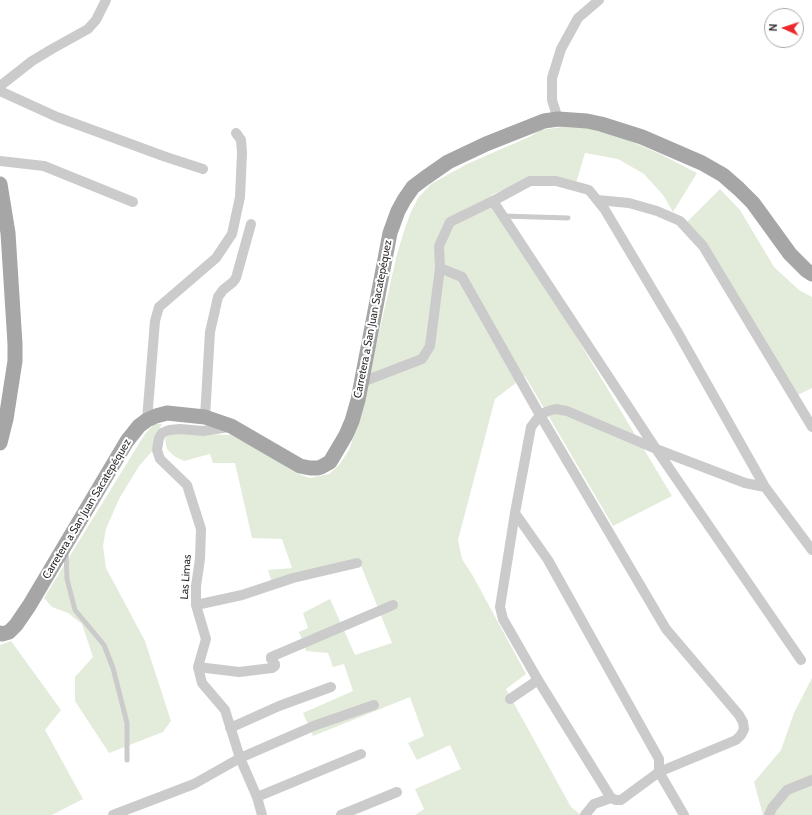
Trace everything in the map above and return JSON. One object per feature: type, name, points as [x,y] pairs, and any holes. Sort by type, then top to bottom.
[{"type":"main road","name":"Carretera a San Juan Sacatepéquez","points":[[0,633],[2,634],[9,632],[16,625],[29,606],[127,441],[139,426],[147,420],[167,413],[205,417],[231,426],[300,466],[310,468],[321,467],[330,462],[346,435],[358,400],[390,233],[398,211],[414,187],[448,162],[463,154],[530,126],[544,121],[558,119],[594,122],[642,137],[702,163],[723,175],[753,204],[790,254],[812,274]]},
{"type":"main road","points":[[0,184],[8,233],[15,361],[7,412],[0,442]]},
{"type":"street","points":[[0,86],[32,61],[88,29],[96,20],[106,0]]},
{"type":"street","points":[[558,119],[552,100],[552,78],[561,49],[578,18],[599,0]]},
{"type":"street","points":[[0,91],[57,117],[203,169]]},
{"type":"street","points":[[147,420],[155,321],[158,307],[216,258],[232,234],[240,197],[242,153],[241,140],[236,133]]},
{"type":"street","points":[[0,161],[44,166],[133,202]]},
{"type":"street","points":[[362,382],[422,359],[430,346],[440,268],[439,246],[450,222],[530,182],[556,181],[589,190],[605,210],[673,325],[765,487],[812,550]]},
{"type":"street","points":[[597,200],[629,203],[657,211],[680,221],[703,246],[812,427]]},
{"type":"street","points":[[493,201],[656,449],[801,660]]},
{"type":"street","points":[[205,417],[210,332],[218,296],[236,278],[251,224]]},
{"type":"street","points":[[440,268],[462,276],[540,415],[666,629],[739,715],[743,722],[744,729],[736,740],[659,772],[621,800],[611,798],[538,680],[504,619],[500,607],[531,427],[540,415],[548,411],[556,409],[567,411],[656,449],[745,483],[765,487]]},
{"type":"street","name":"Las Limas","points":[[198,667],[206,639],[196,605],[196,586],[200,559],[201,529],[187,485],[160,459],[157,450],[159,438],[162,433],[169,430],[180,429],[203,431],[231,426]]},
{"type":"street","points":[[515,513],[552,567],[658,760],[659,772],[684,815]]},
{"type":"street","points":[[196,605],[242,595],[293,578],[357,563]]},
{"type":"street","points":[[262,815],[258,796],[240,758],[225,710],[202,683],[198,667],[239,672],[272,668],[275,664],[271,657],[393,605]]},
{"type":"street","points":[[510,699],[538,680]]},
{"type":"street","points":[[230,728],[279,706],[331,687]]},
{"type":"street","points":[[113,815],[194,784],[240,758],[316,725],[374,705]]},
{"type":"street","points":[[258,796],[361,754]]},
{"type":"street","points":[[769,815],[772,808],[787,790],[812,780]]},
{"type":"street","points":[[341,815],[397,792]]},
{"type":"street","points":[[585,815],[594,804],[611,798]]},
{"type":"lane","points":[[502,216],[568,218]]},
{"type":"lane","points":[[66,543],[67,579],[75,610],[104,645],[113,668],[127,722],[127,760]]},
{"type":"green space","points":[[562,127],[590,128],[619,136],[660,154],[697,173],[673,212],[663,195],[644,174],[618,159],[585,153],[576,183],[542,176],[491,195],[672,496],[613,526],[525,376],[495,399],[458,540],[462,559],[473,576],[526,674],[506,689],[571,807],[581,815],[415,815],[424,809],[415,789],[461,769],[450,745],[417,760],[408,743],[424,736],[410,697],[313,736],[303,713],[353,691],[344,664],[333,667],[328,653],[306,651],[299,632],[308,628],[303,613],[330,599],[355,655],[392,643],[360,563],[271,580],[268,570],[292,568],[282,539],[252,538],[235,463],[213,463],[210,454],[184,461],[174,456],[167,449],[165,439],[168,433],[231,435],[273,458],[296,473],[310,478],[329,474],[339,465],[349,450],[358,425],[397,254],[411,212],[418,198],[431,184],[467,164],[529,137],[541,130]]},
{"type":"green space","points":[[720,189],[740,210],[774,267],[799,290],[812,297],[812,388],[792,398],[687,222]]},
{"type":"green space","points":[[154,424],[162,424],[154,439],[155,448],[139,466],[119,499],[106,529],[103,546],[106,568],[145,641],[171,721],[163,732],[109,753],[75,701],[75,677],[93,657],[82,624],[68,613],[52,607],[44,598],[145,434]]},
{"type":"green space","points":[[11,641],[61,710],[45,730],[83,799],[52,815],[0,815],[0,645]]},
{"type":"green space","points":[[812,678],[812,815],[763,815],[754,782],[781,750],[794,713]]}]
